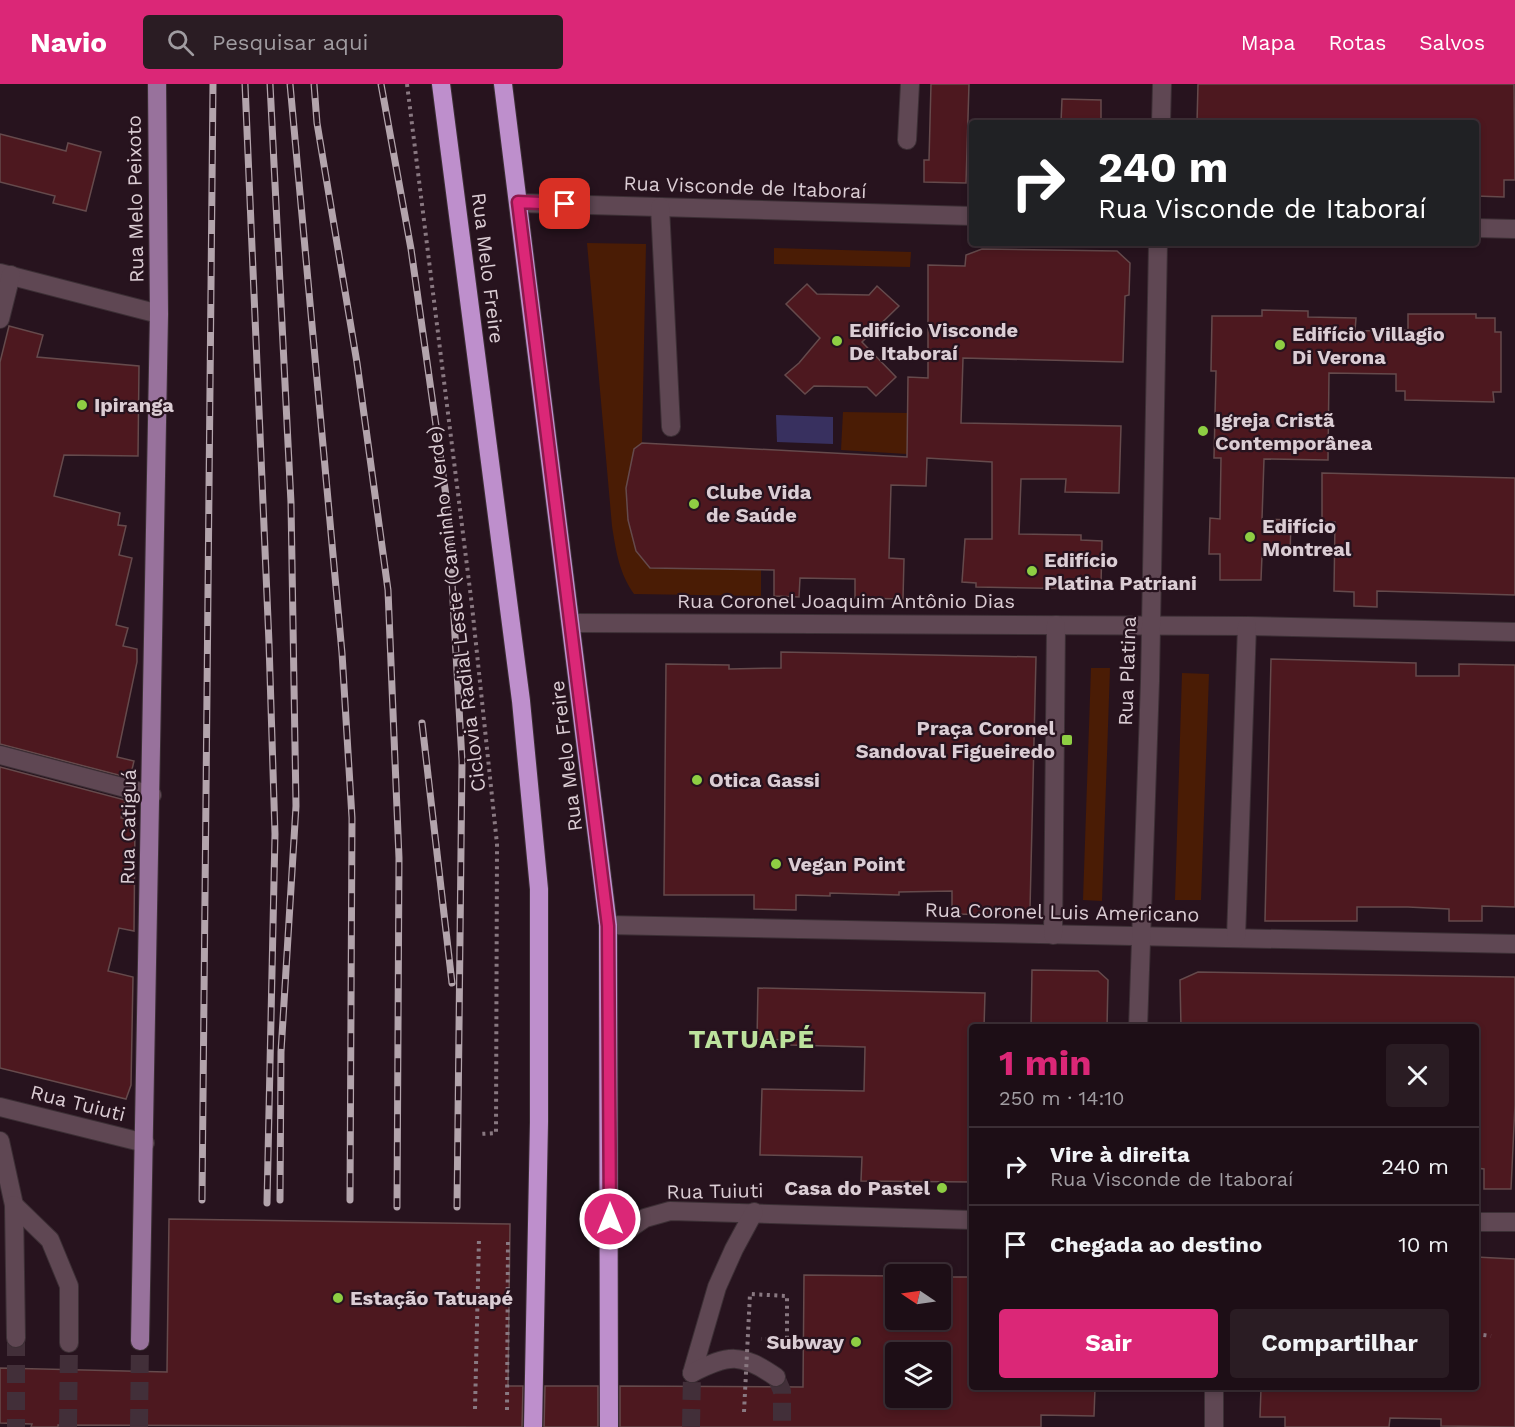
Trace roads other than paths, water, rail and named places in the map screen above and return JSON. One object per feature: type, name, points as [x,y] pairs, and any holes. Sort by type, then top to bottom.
[{"type":"highway","name":"Rua Melo Freire","points":[[441,84],[521,701],[539,889],[539,1122],[533,1427]]},
{"type":"highway","name":"Rua Melo Freire","points":[[503,84],[608,926],[609,1427]]},
{"type":"main road","name":"Rua Melo Peixoto","points":[[157,84],[159,314]]},
{"type":"main road","name":"Rua Catiguá","points":[[140,1341],[152,795],[159,314]]},
{"type":"street","points":[[907,140],[910,84]]},
{"type":"street","points":[[1161,120],[1162,84]]},
{"type":"street","name":"Rua Visconde de Itaboraí","points":[[518,202],[969,216]]},
{"type":"street","points":[[660,207],[671,427]]},
{"type":"street","points":[[1479,228],[1515,229]]},
{"type":"street","name":"Rua Platina","points":[[1138,1024],[1151,625],[1158,246]]},
{"type":"street","points":[[0,319],[5,274],[159,314]]},
{"type":"street","name":"Rua Coronel Joaquim Antônio Dias","points":[[572,623],[1151,625],[1515,632]]},
{"type":"street","points":[[1053,935],[1056,625]]},
{"type":"street","points":[[1236,938],[1247,626]]},
{"type":"street","points":[[0,755],[152,795]]},
{"type":"street","name":"Rua Coronel Luis Americano","points":[[608,926],[1515,944]]},
{"type":"street","name":"Rua Tuiuti","points":[[0,1107],[145,1143]]},
{"type":"street","points":[[0,1141],[14,1205],[15,1338]]},
{"type":"street","points":[[14,1205],[50,1240],[69,1286],[69,1343]]},
{"type":"street","name":"Rua Tuiuti","points":[[610,1242],[645,1218],[670,1211],[969,1220]]},
{"type":"street","points":[[754,1212],[717,1287],[692,1373],[722,1358],[736,1357],[758,1365],[776,1377]]},
{"type":"street","points":[[1479,1222],[1515,1222]]},
{"type":"street","points":[[1214,1390],[1214,1427]]},
{"type":"tunnel","points":[[16,1338],[16,1427]]},
{"type":"tunnel","points":[[139,1427],[140,1341]]},
{"type":"tunnel","points":[[68,1427],[69,1343]]},
{"type":"tunnel","points":[[691,1427],[692,1373]]},
{"type":"tunnel","points":[[776,1377],[782,1391],[782,1427]]},
{"type":"railway","points":[[202,1200],[213,84]]},
{"type":"railway","points":[[245,84],[275,834],[267,1203]]},
{"type":"railway","points":[[270,84],[291,503],[296,806],[281,1052],[280,1200]]},
{"type":"railway","points":[[290,84],[342,653],[352,818],[350,1200]]},
{"type":"railway","points":[[314,84],[317,123],[357,363],[388,590],[399,858],[397,1207]]},
{"type":"railway","points":[[381,84],[411,249],[448,510],[462,761],[457,1207]]},
{"type":"railway","points":[[422,723],[452,983]]},
{"type":"place","name":"Edifício Visconde De Itaboraí","points":[[837,341]]},
{"type":"place","name":"Edifício Villagio Di Verona","points":[[1280,345]]},
{"type":"place","name":"Ipiranga","points":[[82,405]]},
{"type":"place","name":"Igreja Cristã Contemporânea","points":[[1203,431]]},
{"type":"place","name":"Clube Vida de Saúde","points":[[694,504]]},
{"type":"place","name":"Edifício Montreal","points":[[1250,537]]},
{"type":"place","name":"Edifício Platina Patriani","points":[[1032,571]]},
{"type":"place","name":"Praça Coronel Sandoval Figueiredo","points":[[1067,740]]},
{"type":"place","name":"Otica Gassi","points":[[697,780]]},
{"type":"place","name":"Vegan Point","points":[[776,864]]},
{"type":"place","name":"Casa do Pastel","points":[[942,1188]]},
{"type":"place","name":"Estação Tatuapé","points":[[338,1298]]},
{"type":"place","name":"Subway","points":[[856,1342]]},
{"type":"district","name":"TATUAPÉ","points":[[752,1039]]}]
